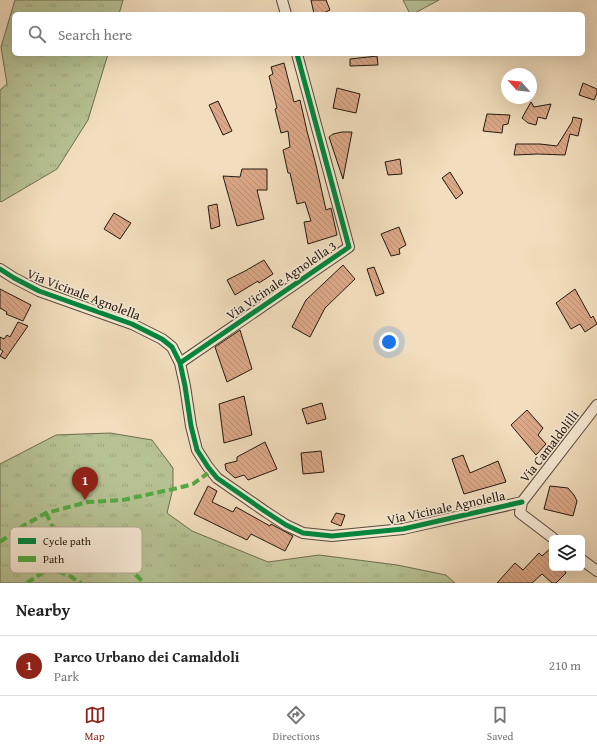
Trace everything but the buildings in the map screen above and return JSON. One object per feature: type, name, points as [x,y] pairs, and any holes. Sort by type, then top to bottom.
[{"type":"street","points":[[282,0],[285,12]]},
{"type":"street","name":"Via Vicinale Agnolella 3","points":[[180,364],[348,247],[298,56]]},
{"type":"street","name":"Via Vicinale Agnolella","points":[[0,269],[39,291],[132,324],[162,339],[172,347],[180,364],[191,426],[197,450],[208,467],[218,478],[266,512],[286,525],[303,533],[332,536],[403,529],[522,502]]},
{"type":"street","name":"Via Camaldolilli","points":[[522,502],[597,405]]},
{"type":"street","points":[[522,502],[520,513],[549,535]]},
{"type":"street","points":[[585,562],[597,571]]},
{"type":"green space","points":[[15,0],[123,0],[120,12],[12,12],[12,56],[107,56],[88,120],[57,169],[1,202],[0,90],[7,84],[1,47]]},
{"type":"green space","points":[[403,0],[439,0],[417,12],[409,12]]},
{"type":"green space","points":[[110,433],[152,440],[173,468],[173,488],[167,513],[192,531],[268,562],[319,555],[397,565],[446,575],[455,583],[0,583],[0,464],[56,435]]},
{"type":"marked path","points":[[22,527],[46,513],[88,502],[123,500],[193,484],[211,471]]},
{"type":"marked path","points":[[46,513],[53,527]]},
{"type":"marked path","points":[[0,542],[10,535]]},
{"type":"marked path","points":[[27,583],[42,573]]},
{"type":"marked path","points":[[62,573],[81,583]]},
{"type":"marked path","points":[[134,573],[144,583]]},
{"type":"cycle path","points":[[180,363],[349,247],[298,56]]},
{"type":"cycle path","points":[[0,269],[39,291],[132,324],[162,339],[172,347],[180,363],[191,426],[197,450],[208,467],[217,478],[286,525],[303,533],[332,536],[403,529],[522,502]]},
{"type":"place","name":"Parco Urbano dei Camaldoli","points":[[85,500]]}]
